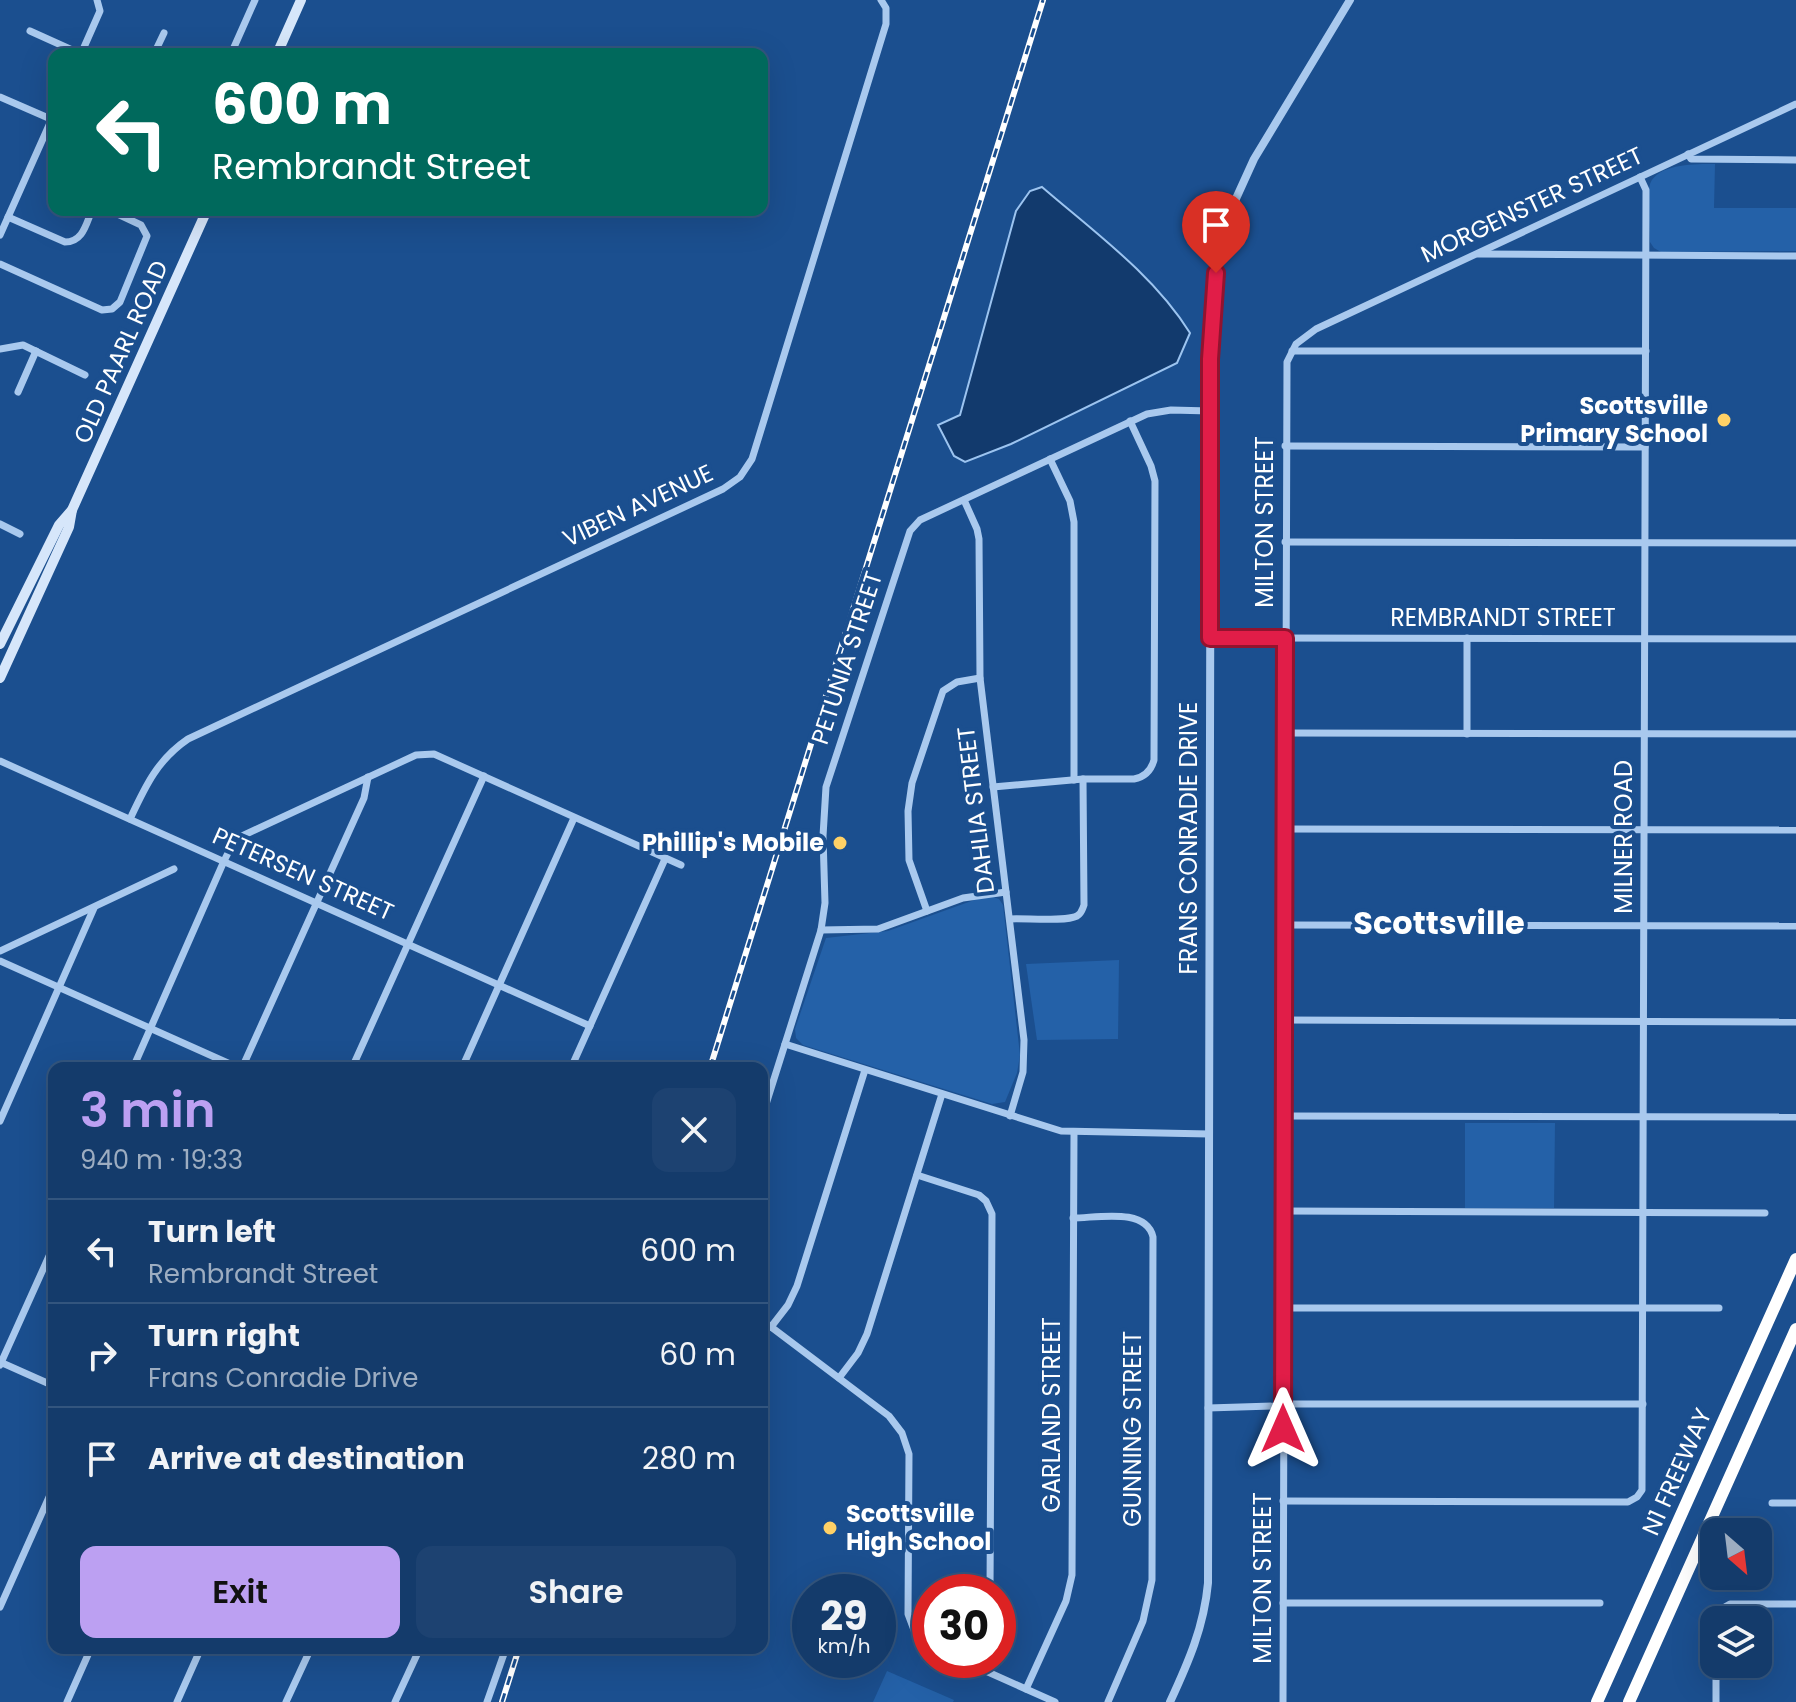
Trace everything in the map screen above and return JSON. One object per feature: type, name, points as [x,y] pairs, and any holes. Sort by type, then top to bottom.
[{"type":"highway","name":"N1 FREEWAY","points":[[1597,1702],[1796,1259]]},
{"type":"highway","name":"N1 FREEWAY","points":[[1629,1702],[1796,1329]]},
{"type":"main road","points":[[280,48],[301,0]]},
{"type":"main road","name":"OLD PAARL ROAD","points":[[0,678],[204,216]]},
{"type":"main road","name":"OLD PAARL ROAD","points":[[0,644],[59,525],[72,510]]},
{"type":"street","points":[[84,48],[100,11],[97,0]]},
{"type":"street","points":[[234,48],[255,0]]},
{"type":"street","name":"VIBEN AVENUE","points":[[130,819],[154,771],[169,753],[188,739],[723,489],[740,477],[752,459],[886,24],[888,14],[881,0]]},
{"type":"street","name":"FRANS CONRADIE DRIVE","points":[[1170,1702],[1197,1641],[1206,1598],[1211,315],[1216,273],[1234,203],[1254,159],[1350,0]]},
{"type":"street","points":[[30,31],[68,48]]},
{"type":"street","points":[[157,48],[164,33]]},
{"type":"street","points":[[0,97],[48,116]]},
{"type":"street","name":"MORGENSTER STREET","points":[[1292,351],[1302,338],[1316,329],[1796,104]]},
{"type":"street","points":[[0,235],[48,129]]},
{"type":"street","points":[[1688,154],[1691,159],[1796,160]]},
{"type":"street","name":"MILNER ROAD","points":[[1283,1501],[1628,1502],[1637,1497],[1643,1486],[1646,190],[1640,177]]},
{"type":"street","points":[[8,217],[68,242],[81,236],[89,216]]},
{"type":"street","points":[[0,264],[102,310],[115,308],[147,236],[141,225],[122,216]]},
{"type":"street","points":[[1476,254],[1796,256]]},
{"type":"street","points":[[0,349],[21,345],[85,375]]},
{"type":"street","points":[[18,392],[36,351]]},
{"type":"street","points":[[1292,351],[1646,351]]},
{"type":"street","name":"MILTON STREET","points":[[1283,1702],[1285,446],[1286,369],[1292,351]]},
{"type":"street","name":"PETUNIA STREET","points":[[768,1098],[821,930],[825,903],[823,836],[826,787],[910,531],[920,520],[1130,421],[1156,412],[1210,411]]},
{"type":"street","points":[[993,787],[1142,777],[1152,767],[1155,481],[1130,421]]},
{"type":"street","points":[[1285,446],[1645,447]]},
{"type":"street","points":[[1050,459],[1070,501],[1074,522],[1074,780]]},
{"type":"street","name":"DAHLIA STREET","points":[[964,500],[979,539],[980,678],[1025,1057],[1010,1116]]},
{"type":"street","points":[[0,524],[20,534]]},
{"type":"street","points":[[1285,542],[1796,543]]},
{"type":"street","name":"REMBRANDT STREET","points":[[1210,638],[1796,639]]},
{"type":"street","points":[[1467,638],[1467,734]]},
{"type":"street","points":[[927,911],[909,860],[908,811],[912,783],[943,691],[957,682],[980,678]]},
{"type":"street","points":[[1285,733],[1796,734]]},
{"type":"street","points":[[136,1062],[235,842],[416,755],[428,753],[484,776],[681,865]]},
{"type":"street","name":"PETERSEN STREET","points":[[0,761],[590,1026]]},
{"type":"street","points":[[355,1062],[484,776]]},
{"type":"street","points":[[243,1062],[364,798],[368,777]]},
{"type":"street","points":[[1010,919],[1076,917],[1081,913],[1084,905],[1083,779]]},
{"type":"street","points":[[465,1062],[574,818]]},
{"type":"street","points":[[1284,829],[1796,830]]},
{"type":"street","points":[[574,1062],[665,859]]},
{"type":"street","points":[[0,951],[174,869]]},
{"type":"street","points":[[821,930],[878,929],[963,898],[1006,892]]},
{"type":"street","points":[[0,1121],[94,908]]},
{"type":"street","points":[[1284,925],[1796,926]]},
{"type":"street","points":[[0,961],[226,1062]]},
{"type":"street","points":[[1284,1020],[1796,1022]]},
{"type":"street","points":[[785,1044],[1048,1128],[1074,1132],[1209,1134]]},
{"type":"street","points":[[771,1327],[788,1305],[797,1286],[865,1070]]},
{"type":"street","points":[[839,1378],[867,1334],[942,1094]]},
{"type":"street","points":[[1284,1116],[1796,1117]]},
{"type":"street","name":"GARLAND STREET","points":[[1026,1689],[1066,1601],[1071,1581],[1074,1132]]},
{"type":"street","points":[[917,1175],[979,1195],[992,1214],[990,1574]]},
{"type":"street","points":[[1284,1211],[1765,1213]]},
{"type":"street","name":"GUNNING STREET","points":[[1073,1218],[1138,1219],[1149,1226],[1153,1237],[1152,1580],[1143,1621],[1108,1702]]},
{"type":"street","points":[[48,1258],[0,1363],[48,1383]]},
{"type":"street","points":[[1284,1308],[1719,1308]]},
{"type":"street","points":[[768,1325],[889,1416],[906,1440],[909,1454],[908,1614],[912,1625]]},
{"type":"street","points":[[1208,1408],[1643,1404]]},
{"type":"street","points":[[0,1607],[48,1499]]},
{"type":"street","points":[[1772,1503],[1796,1503]]},
{"type":"street","points":[[1283,1603],[1600,1603]]},
{"type":"street","points":[[1728,1606],[1796,1604]]},
{"type":"street","points":[[67,1702],[88,1654]]},
{"type":"street","points":[[177,1702],[198,1654]]},
{"type":"street","points":[[286,1702],[308,1654]]},
{"type":"street","points":[[395,1702],[417,1654]]},
{"type":"street","points":[[487,1702],[504,1654]]},
{"type":"street","points":[[1002,1678],[1055,1702]]},
{"type":"street","points":[[1716,1678],[1716,1702]]},
{"type":"shaded area","points":[[1715,164],[1714,208],[1796,208],[1796,251],[1661,252],[1654,248],[1650,242],[1648,204],[1654,177],[1679,166]]},
{"type":"shaded area","points":[[1042,187],[1141,273],[1190,333],[1177,363],[1011,444],[965,462],[954,456],[938,425],[960,415],[1016,211],[1030,191]]},
{"type":"shaded area","points":[[993,897],[1003,905],[1020,1055],[1017,1073],[1005,1102],[992,1104],[803,1045],[796,1038],[795,1029],[826,938],[888,931],[977,899]]},
{"type":"shaded area","points":[[1119,960],[1118,1039],[1037,1040],[1026,964]]},
{"type":"shaded area","points":[[1465,1123],[1555,1123],[1554,1208],[1465,1208]]},
{"type":"shaded area","points":[[896,1675],[954,1700],[953,1702],[873,1702],[884,1678],[896,1678]]},
{"type":"railway","points":[[712,1062],[1043,0]]},
{"type":"railway","points":[[502,1702],[517,1654]]},
{"type":"place","name":"Scottsville Primary School","points":[[1724,420]]},
{"type":"place","name":"Phillip's Mobile","points":[[840,843]]},
{"type":"place","name":"Scottsville High School","points":[[830,1528]]},
{"type":"district","name":"Scottsville","points":[[1439,923]]},
{"type":"route","points":[[1216,273],[1210,359],[1210,638],[1285,638],[1283,1429]]}]
